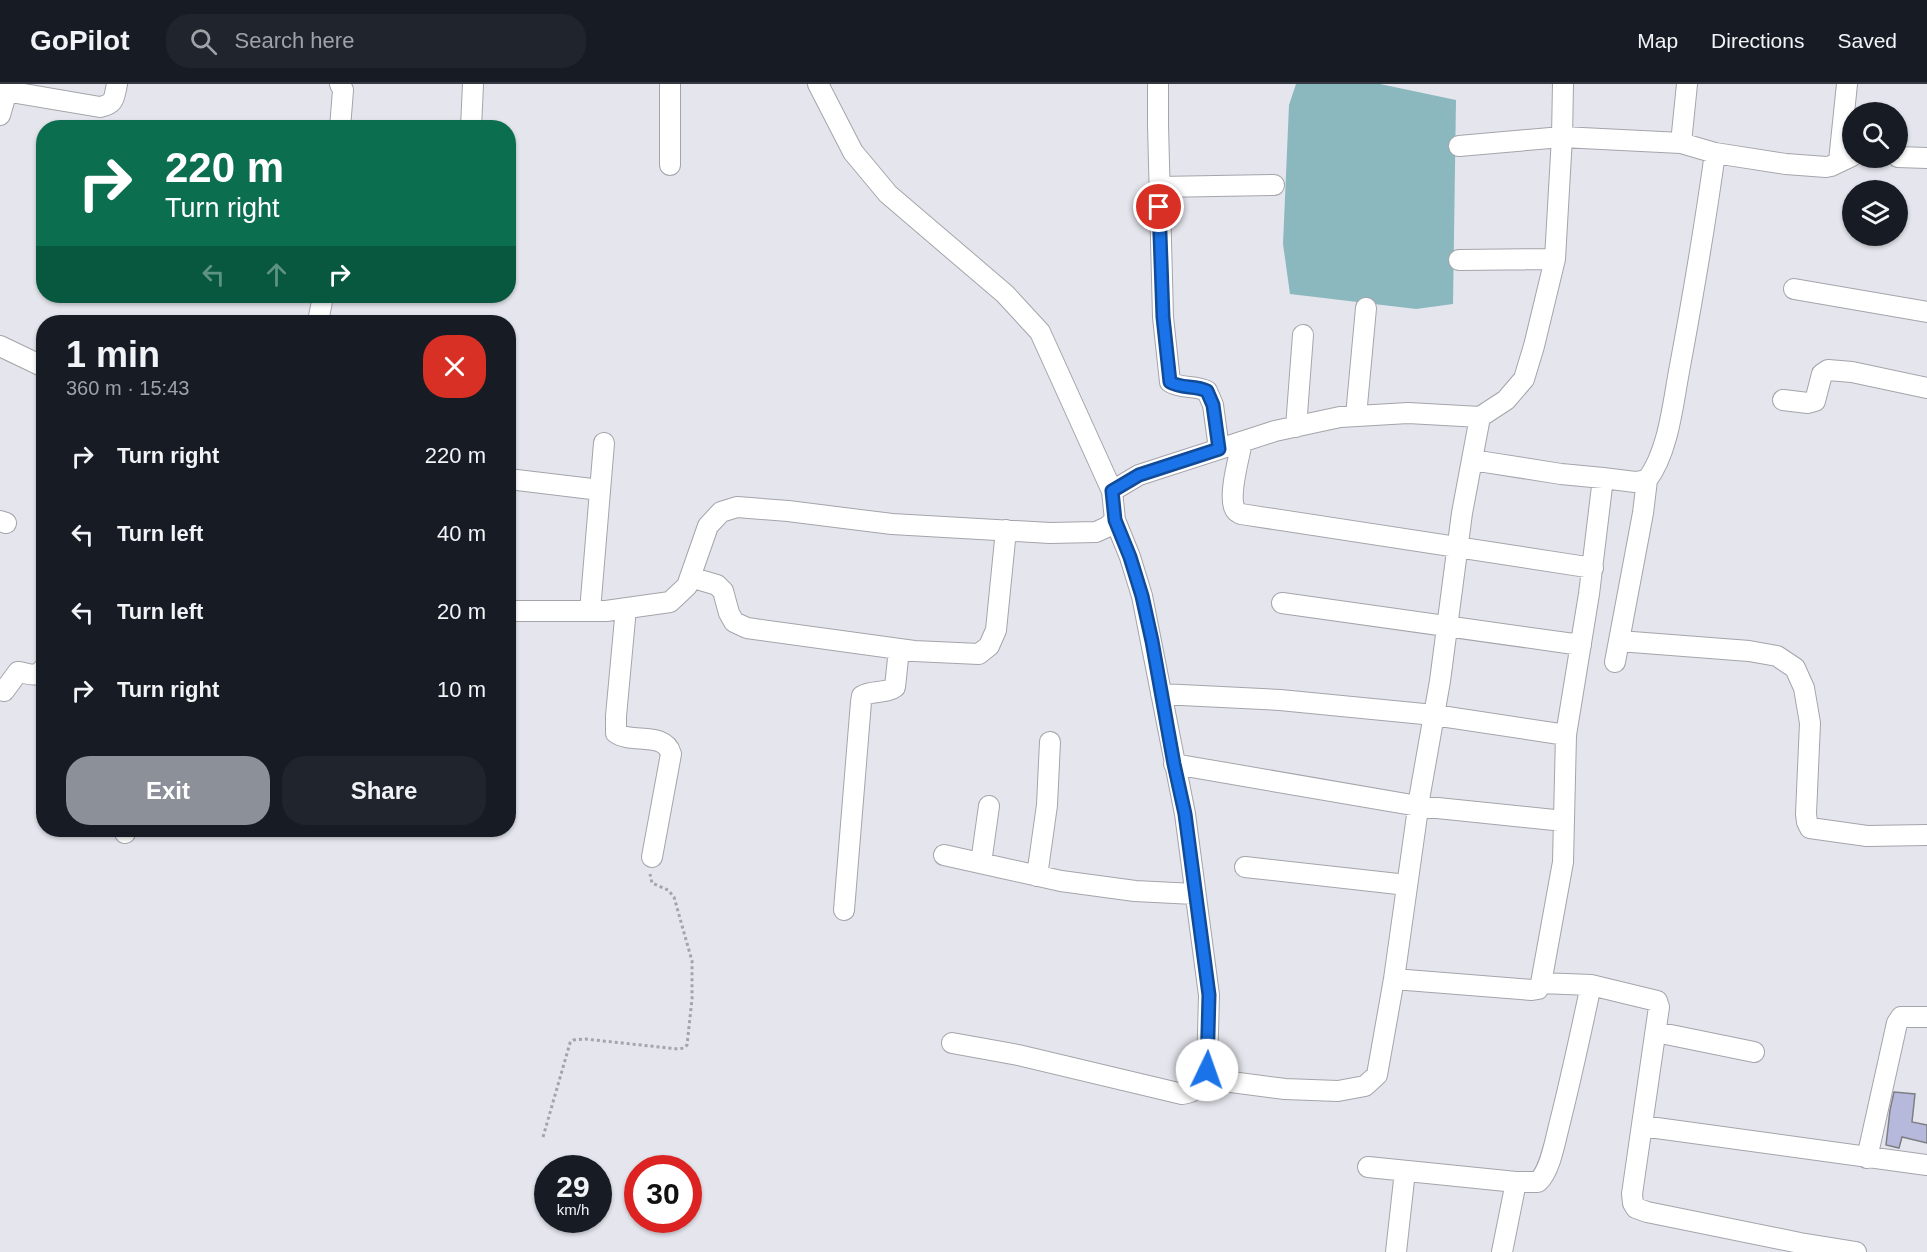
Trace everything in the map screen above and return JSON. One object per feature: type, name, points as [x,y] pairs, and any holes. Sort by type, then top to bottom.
[{"type":"street","points":[[0,115],[3,90],[100,106],[109,105],[113,100],[117,84]]},
{"type":"street","points":[[340,84],[343,90],[341,120]]},
{"type":"street","points":[[471,120],[473,84]]},
{"type":"street","points":[[670,84],[670,165]]},
{"type":"street","points":[[818,84],[853,152],[888,194],[1005,294],[1040,332],[1112,491],[1115,520],[1142,596],[1185,814],[1209,995],[1207,1070],[1210,1077],[1216,1080],[1285,1089],[1338,1092],[1365,1086],[1377,1075],[1434,715],[1462,513],[1480,417]]},
{"type":"street","points":[[1158,84],[1163,317],[1170,382],[1174,385],[1200,387],[1207,391],[1213,405],[1219,449]]},
{"type":"street","points":[[1112,491],[1139,475],[1296,427],[1340,417],[1408,413],[1480,417],[1506,400],[1524,380],[1555,260],[1563,84]]},
{"type":"street","points":[[1681,143],[1687,84]]},
{"type":"street","points":[[1847,84],[1847,102]]},
{"type":"street","points":[[1459,146],[1562,137],[1681,143],[1715,153],[1802,166],[1826,167],[1842,161]]},
{"type":"street","points":[[1615,662],[1647,480],[1652,474],[1666,436],[1700,258],[1715,153]]},
{"type":"street","points":[[1908,157],[1927,158]]},
{"type":"street","points":[[1159,187],[1274,185]]},
{"type":"street","points":[[1459,260],[1555,260]]},
{"type":"street","points":[[1794,290],[1927,312]]},
{"type":"street","points":[[1356,416],[1366,308]]},
{"type":"street","points":[[1296,427],[1304,335]]},
{"type":"street","points":[[0,346],[36,363]]},
{"type":"street","points":[[1783,400],[1815,402],[1822,374],[1828,370],[1852,372],[1927,388]]},
{"type":"street","points":[[1242,442],[1233,492],[1233,507],[1241,514],[1593,568]]},
{"type":"street","points":[[590,611],[604,443]]},
{"type":"street","points":[[1472,460],[1561,474],[1635,482],[1647,480]]},
{"type":"street","points":[[1394,979],[1532,990],[1538,989],[1541,983],[1563,862],[1566,735],[1593,568],[1603,478]]},
{"type":"street","points":[[516,480],[600,490]]},
{"type":"street","points":[[516,611],[590,611],[670,602],[687,586],[708,526],[721,512],[737,507],[892,524],[1050,532],[1096,532],[1115,520]]},
{"type":"street","points":[[690,577],[717,585],[723,591],[729,613],[735,622],[747,628],[899,649],[950,654],[979,654],[989,646],[996,630],[1006,530]]},
{"type":"street","points":[[1282,603],[1581,645]]},
{"type":"street","points":[[626,608],[616,733],[623,737],[664,743],[669,747],[671,754],[652,857]]},
{"type":"street","points":[[1619,641],[1749,651],[1777,656],[1795,668],[1804,688],[1810,723],[1806,814],[1810,828],[1867,836],[1927,836]]},
{"type":"street","points":[[844,910],[862,696],[867,693],[891,690],[895,687],[899,649]]},
{"type":"street","points":[[4,690],[18,672],[36,675]]},
{"type":"street","points":[[1161,694],[1280,700],[1434,715],[1566,735]]},
{"type":"street","points":[[1037,876],[1047,805],[1050,742]]},
{"type":"street","points":[[1174,764],[1418,806],[1564,821]]},
{"type":"street","points":[[981,863],[989,806]]},
{"type":"street","points":[[944,855],[1037,876],[1136,891],[1194,894]]},
{"type":"street","points":[[1245,867],[1407,885]]},
{"type":"street","points":[[1541,983],[1591,986],[1657,1000],[1659,1007],[1656,1032],[1632,1194],[1636,1208],[1800,1247],[1856,1252]]},
{"type":"street","points":[[1368,1167],[1516,1182],[1538,1182],[1544,1177],[1554,1146],[1591,986]]},
{"type":"street","points":[[1867,1158],[1897,1023],[1900,1017],[1905,1016],[1927,1017]]},
{"type":"street","points":[[1656,1032],[1754,1052]]},
{"type":"street","points":[[952,1043],[1018,1055],[1182,1094],[1193,1093],[1210,1077]]},
{"type":"street","points":[[1642,1126],[1927,1166]]},
{"type":"street","points":[[1396,1252],[1405,1170]]},
{"type":"street","points":[[1502,1252],[1516,1182]]},
{"type":"path","points":[[543,1137],[570,1043],[573,1040],[585,1039],[678,1049],[687,1045],[692,999],[692,961],[674,897],[668,890],[651,881],[652,857]]},
{"type":"water","points":[[1296,84],[1380,84],[1456,100],[1453,304],[1416,309],[1290,294],[1283,244],[1289,105]]},
{"type":"building","points":[[1894,1092],[1915,1094],[1912,1122],[1927,1125],[1927,1143],[1902,1137],[1899,1148],[1886,1145]]},
{"type":"route","points":[[1159,207],[1163,317],[1170,382],[1174,385],[1200,387],[1207,391],[1213,405],[1219,449],[1139,475],[1112,491],[1115,520],[1142,596],[1185,814],[1209,995],[1207,1070]]}]
